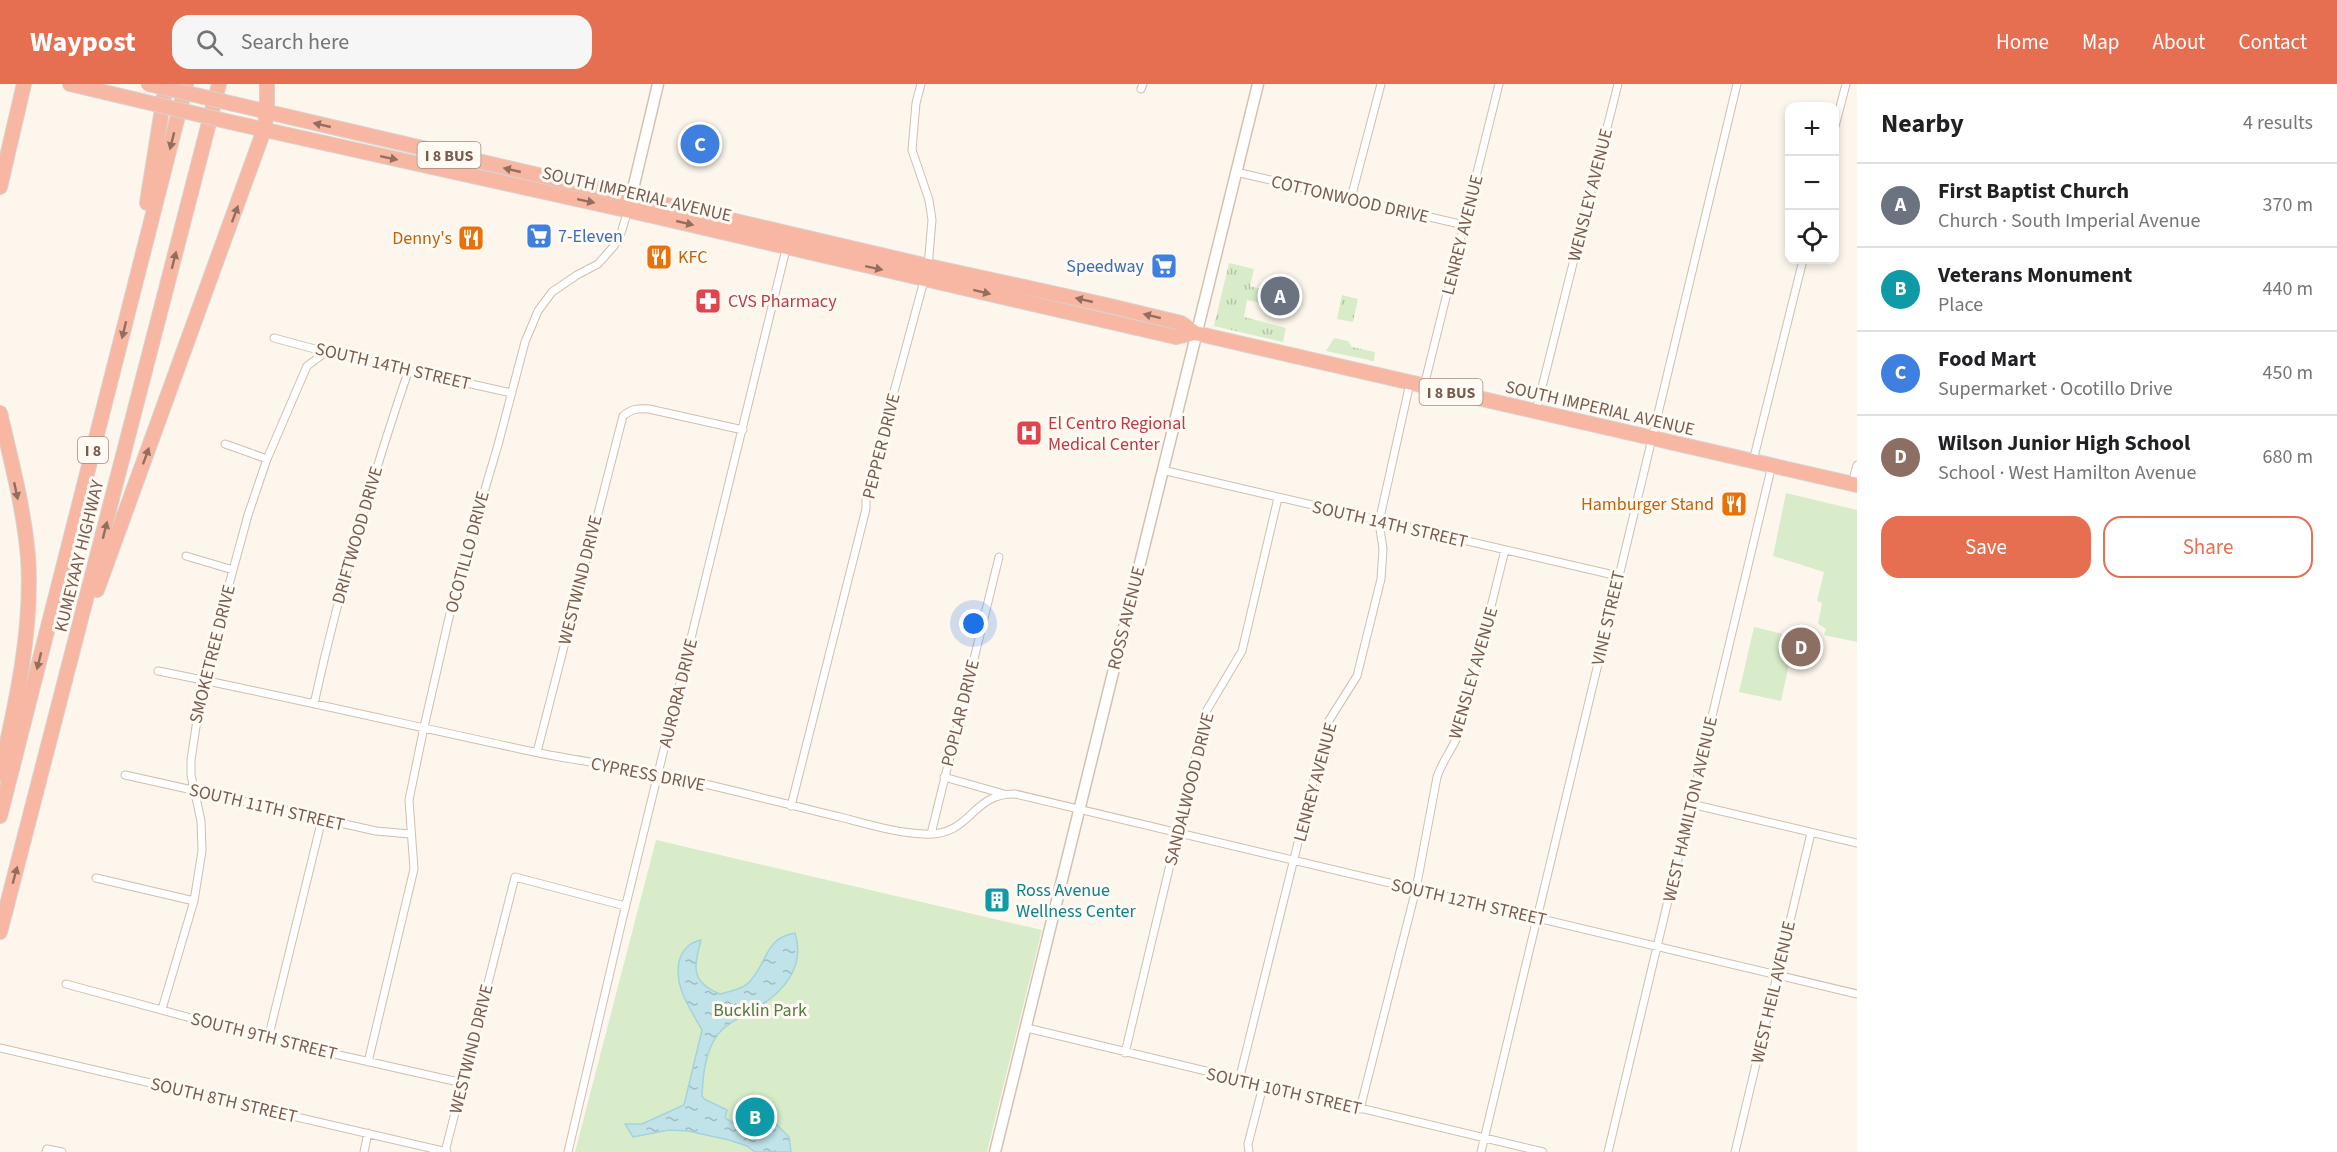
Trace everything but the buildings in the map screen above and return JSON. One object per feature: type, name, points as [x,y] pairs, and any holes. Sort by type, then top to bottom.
[{"type":"highway","points":[[0,187],[24,84]]},
{"type":"highway","name":"SOUTH IMPERIAL AVENUE","points":[[70,84],[264,130],[629,204],[789,240],[926,272],[1058,311],[1176,337],[1195,333]]},
{"type":"highway","name":"SOUTH IMPERIAL AVENUE","points":[[148,84],[629,204]]},
{"type":"highway","points":[[145,248],[144,221],[166,84]]},
{"type":"highway","name":"KUMEYAAY HIGHWAY","points":[[0,816],[186,84]]},
{"type":"highway","name":"KUMEYAAY HIGHWAY","points":[[0,932],[219,84]]},
{"type":"highway","points":[[80,628],[99,587],[264,130],[267,112],[267,84]]},
{"type":"highway","name":"SOUTH IMPERIAL AVENUE","points":[[926,272],[1062,295],[1181,323],[1195,333],[1855,485]]},
{"type":"highway","points":[[1058,311],[1062,295]]},
{"type":"highway","points":[[0,413],[23,521],[28,582],[28,615],[20,675],[0,774]]},
{"type":"street","name":"OCOTILLO DRIVE","points":[[368,1062],[413,876],[409,800],[424,727],[456,587],[530,327],[552,292],[598,264],[621,233],[658,84]]},
{"type":"street","name":"PEPPER DRIVE","points":[[791,806],[866,509],[866,495],[926,272],[932,220],[929,200],[912,150],[916,103],[921,84]]},
{"type":"street","name":"ROSS AVENUE","points":[[995,1152],[1258,84]]},
{"type":"street","points":[[1351,198],[1381,84]]},
{"type":"street","name":"LENREY AVENUE","points":[[1239,1080],[1328,722],[1357,676],[1381,579],[1383,549],[1379,522],[1464,225],[1499,84]]},
{"type":"street","name":"WENSLEY AVENUE","points":[[1536,411],[1618,84]]},
{"type":"street","name":"VINE STREET","points":[[1481,1152],[1737,84]]},
{"type":"street","points":[[1839,111],[1846,84]]},
{"type":"street","name":"COTTONWOOD DRIVE","points":[[1236,172],[1464,225]]},
{"type":"street","name":"AURORA DRIVE","points":[[568,1152],[625,906],[789,240]]},
{"type":"street","points":[[1753,461],[1802,264]]},
{"type":"street","name":"SOUTH 14TH STREET","points":[[274,338],[326,352],[512,393]]},
{"type":"street","name":"SMOKETREE DRIVE","points":[[162,1009],[194,901],[202,839],[196,791],[191,775],[191,751],[202,680],[248,515],[267,459],[307,366],[326,352]]},
{"type":"street","name":"DRIFTWOOD DRIVE","points":[[314,704],[328,639],[355,536],[409,369]]},
{"type":"street","name":"WESTWIND DRIVE","points":[[537,752],[623,416],[639,408],[649,409],[743,430]]},
{"type":"street","points":[[225,444],[267,459]]},
{"type":"street","name":"WEST HAMILTON AVENUE","points":[[1608,1152],[1772,465]]},
{"type":"street","points":[[1855,485],[1857,465]]},
{"type":"street","name":"SOUTH 14TH STREET","points":[[1162,470],[1618,576]]},
{"type":"street","name":"SANDALWOOD DRIVE","points":[[1125,1053],[1207,710],[1242,651],[1278,498]]},
{"type":"street","name":"WENSLEY AVENUE","points":[[1360,1109],[1416,889],[1437,777],[1442,764],[1457,741],[1461,728],[1505,550]]},
{"type":"street","points":[[186,556],[233,570]]},
{"type":"street","name":"POPLAR DRIVE","points":[[931,834],[999,557]]},
{"type":"street","name":"CYPRESS DRIVE","points":[[158,671],[537,752],[658,774],[861,822],[931,834],[952,830],[963,824],[985,802],[1004,794]]},
{"type":"street","name":"SOUTH 11TH STREET","points":[[125,775],[376,831],[410,834]]},
{"type":"street","points":[[944,777],[1004,794],[1015,794],[1081,810]]},
{"type":"street","points":[[1691,804],[1857,843]]},
{"type":"street","name":"SOUTH 12TH STREET","points":[[1081,810],[1857,994]]},
{"type":"street","points":[[268,1039],[322,819]]},
{"type":"street","name":"WEST HEIL AVENUE","points":[[1735,1152],[1811,833]]},
{"type":"street","name":"WESTWIND DRIVE","points":[[446,1152],[515,877],[625,906]]},
{"type":"street","points":[[96,878],[194,901]]},
{"type":"street","name":"SOUTH 9TH STREET","points":[[66,984],[268,1039],[463,1083]]},
{"type":"street","name":"SOUTH 10TH STREET","points":[[1026,1028],[1543,1152]]},
{"type":"street","name":"SOUTH 8TH STREET","points":[[0,1048],[446,1152]]},
{"type":"street","points":[[1249,1152],[1248,1144],[1263,1086]]},
{"type":"street","points":[[364,1152],[368,1134]]},
{"type":"street","points":[[47,1150],[62,1152]]},
{"type":"green space","points":[[1229,263],[1254,269],[1250,286],[1272,292],[1269,305],[1247,300],[1244,317],[1286,328],[1283,342],[1214,326]]},
{"type":"green space","points":[[1342,295],[1358,299],[1353,322],[1337,319]]},
{"type":"green space","points":[[1334,338],[1348,341],[1352,347],[1375,352],[1374,361],[1326,351]]},
{"type":"green space","points":[[1786,493],[1857,510],[1857,642],[1824,635],[1826,629],[1818,624],[1822,603],[1817,601],[1824,572],[1773,556]]},
{"type":"green space","points":[[1754,627],[1795,637],[1781,701],[1739,692]]},
{"type":"green space","name":"Bucklin Park","points":[[656,840],[1042,930],[987,1152],[575,1152]]},
{"type":"water","points":[[795,933],[798,947],[794,971],[771,999],[728,1025],[718,1034],[707,1056],[702,1096],[727,1110],[725,1118],[742,1128],[777,1125],[789,1137],[791,1152],[755,1152],[747,1146],[729,1140],[688,1131],[669,1130],[633,1137],[625,1124],[642,1124],[684,1105],[702,1030],[688,1005],[678,978],[680,958],[686,948],[701,940],[696,966],[699,979],[720,994],[745,986],[757,973],[772,945],[785,936]]},
{"type":"place","name":"Food Mart","points":[[700,144]]},
{"type":"place","name":"7-Eleven","points":[[539,236]]},
{"type":"place","name":"Denny's","points":[[471,238]]},
{"type":"place","name":"KFC","points":[[659,257]]},
{"type":"place","name":"Speedway","points":[[1164,266]]},
{"type":"place","name":"First Baptist Church","points":[[1280,296]]},
{"type":"place","name":"CVS Pharmacy","points":[[708,301]]},
{"type":"place","name":"El Centro Regional Medical Center","points":[[1029,433]]},
{"type":"place","name":"Hamburger Stand","points":[[1734,504]]},
{"type":"place","name":"Wilson Junior High School","points":[[1801,647]]},
{"type":"place","name":"Ross Avenue Wellness Center","points":[[997,900]]},
{"type":"place","name":"Veterans Monument","points":[[755,1117]]}]
